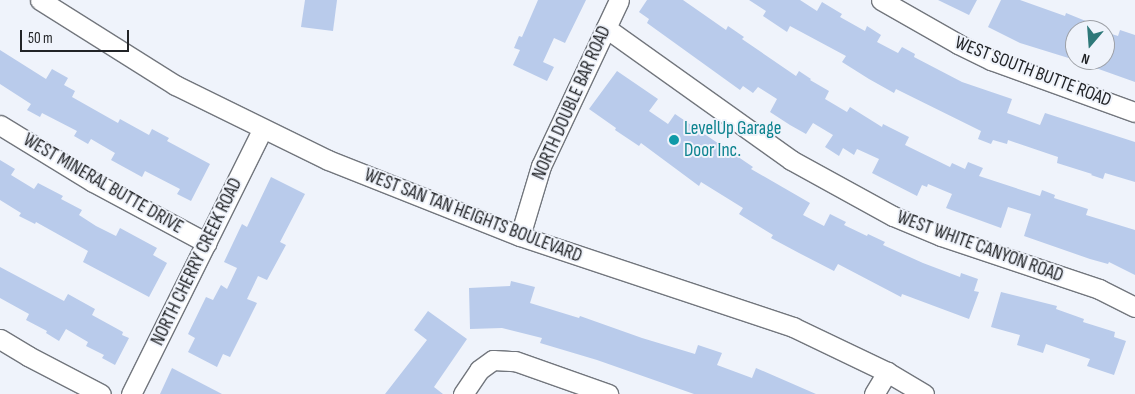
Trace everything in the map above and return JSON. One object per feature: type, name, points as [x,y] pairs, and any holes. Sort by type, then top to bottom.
[{"type":"street","name":"WEST SAN TAN HEIGHTS BOULEVARD","points":[[40,0],[175,86],[262,130],[413,196],[520,236],[793,327],[888,372],[924,394]]},
{"type":"street","name":"NORTH DOUBLE BAR ROAD","points":[[520,236],[541,166],[619,0]]},
{"type":"street","name":"WEST SOUTH BUTTE ROAD","points":[[881,0],[926,27],[991,60],[1135,112]]},
{"type":"street","name":"WEST WHITE CANYON ROAD","points":[[606,28],[791,160],[893,216],[941,236],[1099,289],[1135,307]]},
{"type":"street","name":"WEST MINERAL BUTTE DRIVE","points":[[0,125],[92,182],[206,243]]},
{"type":"street","name":"NORTH CHERRY CREEK ROAD","points":[[132,394],[262,130]]},
{"type":"street","points":[[0,339],[28,356],[101,394]]},
{"type":"street","points":[[463,394],[479,370],[493,360],[515,361],[608,394]]},
{"type":"street","points":[[874,394],[888,372]]},
{"type":"building","points":[[305,0],[337,0],[333,31],[301,27]]},
{"type":"building","points":[[538,0],[586,0],[565,43],[554,38],[543,62],[554,67],[547,81],[513,65],[520,50],[514,48],[519,36],[522,37]]},
{"type":"building","points":[[647,0],[683,0],[726,30],[728,26],[744,37],[742,39],[796,76],[799,71],[829,91],[825,99],[847,112],[850,107],[882,127],[883,124],[909,137],[905,145],[950,167],[952,163],[965,169],[968,162],[983,168],[979,176],[1040,196],[1042,190],[1055,195],[1054,198],[1088,209],[1086,215],[1135,230],[1135,275],[1109,262],[1108,264],[1090,259],[1024,236],[1031,214],[1008,207],[1001,228],[946,208],[952,194],[928,184],[927,187],[922,185],[917,196],[872,173],[879,159],[857,149],[854,155],[843,148],[839,156],[825,147],[833,135],[813,123],[806,134],[790,125],[770,112],[777,99],[758,87],[753,93],[743,86],[740,90],[647,23],[649,19],[639,12]]},
{"type":"building","points":[[749,0],[800,0],[817,11],[822,2],[842,14],[840,17],[865,31],[867,26],[881,35],[877,42],[898,53],[902,47],[915,54],[914,57],[962,82],[1012,99],[1007,113],[1040,125],[1045,113],[1135,142],[1135,182],[1105,173],[1103,179],[1057,163],[1058,157],[1008,140],[1007,144],[993,140],[991,144],[978,139],[981,131],[896,89],[894,93],[869,79],[842,62],[846,56],[790,26],[787,32],[763,16],[766,11]]},
{"type":"building","points":[[938,0],[977,0],[969,15]]},
{"type":"building","points":[[1001,0],[1020,0],[1065,16],[1066,13],[1083,20],[1065,20],[1065,57],[1020,43],[988,27]]},
{"type":"building","points":[[1120,30],[1135,35],[1135,82],[1101,70],[1115,70],[1115,35],[1118,36]]},
{"type":"building","points":[[0,50],[46,79],[52,69],[68,78],[64,85],[75,91],[72,97],[118,123],[120,119],[149,135],[152,129],[169,138],[167,141],[210,164],[191,201],[177,194],[180,189],[145,171],[142,177],[111,160],[115,153],[91,139],[88,144],[74,136],[77,131],[42,113],[40,117],[27,110],[31,104],[0,84]]},
{"type":"building","points":[[617,71],[658,99],[649,111],[668,124],[675,114],[753,167],[751,169],[810,203],[803,215],[824,226],[830,214],[846,222],[844,225],[885,242],[883,245],[923,263],[960,277],[961,273],[978,279],[974,291],[979,292],[969,319],[902,294],[901,297],[838,264],[834,271],[799,253],[771,238],[773,235],[739,214],[743,208],[701,182],[699,186],[641,143],[639,146],[615,130],[616,128],[589,109]]},
{"type":"building","points":[[0,160],[15,169],[11,175],[34,189],[38,183],[63,196],[61,199],[82,210],[79,215],[96,226],[116,236],[120,228],[157,248],[153,255],[167,263],[149,297],[83,262],[88,251],[36,222],[35,224],[19,216],[21,213],[0,200]]},
{"type":"building","points":[[271,177],[305,194],[280,242],[286,245],[267,280],[258,276],[247,299],[257,303],[230,357],[223,354],[217,367],[188,352],[195,338],[188,334],[206,297],[213,300],[221,285],[227,289],[237,268],[224,262],[242,224],[247,227]]},
{"type":"building","points":[[0,267],[64,301],[68,294],[95,309],[92,315],[123,332],[122,335],[129,338],[115,365],[102,358],[104,355],[86,346],[88,342],[66,329],[59,341],[46,333],[47,331],[26,320],[29,314],[0,298]]},
{"type":"building","points":[[511,281],[535,287],[530,303],[579,318],[580,316],[695,354],[698,345],[722,353],[717,365],[752,378],[756,368],[816,394],[694,394],[597,360],[540,343],[542,338],[502,328],[470,329],[469,288],[510,286]]},
{"type":"building","points":[[1001,292],[1057,306],[1056,309],[1084,319],[1083,322],[1115,332],[1114,337],[1126,341],[1114,375],[1087,366],[1090,359],[1046,344],[1043,353],[1017,345],[1020,335],[991,327]]},
{"type":"building","points":[[428,311],[467,339],[434,387],[443,394],[385,394],[427,340],[414,330]]},
{"type":"building","points":[[172,368],[222,394],[160,394]]},
{"type":"place","name":"LevelUp Garage Door Inc.","points":[[674,140]]}]
